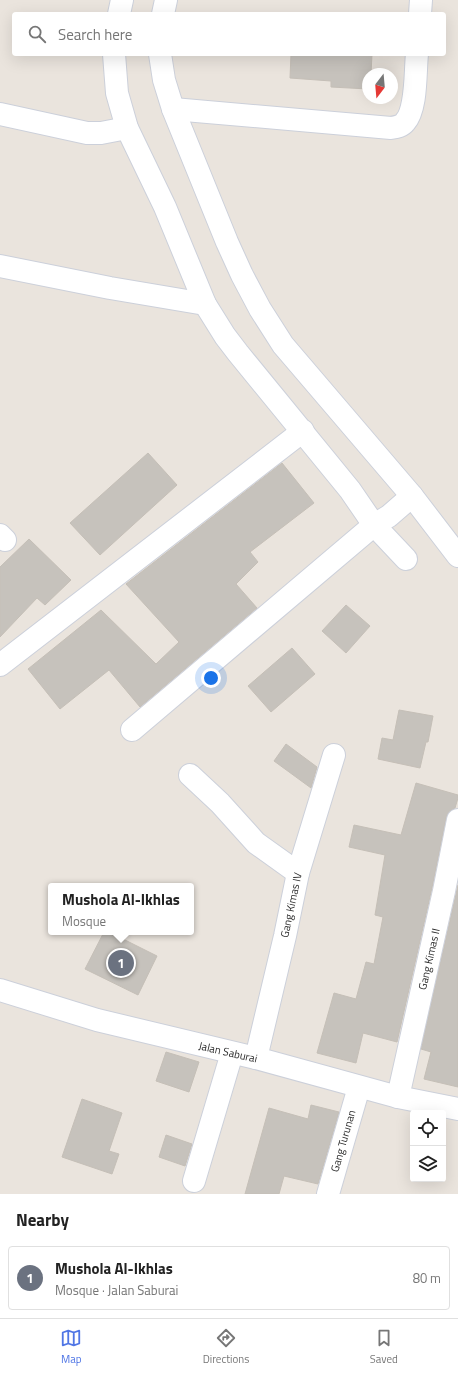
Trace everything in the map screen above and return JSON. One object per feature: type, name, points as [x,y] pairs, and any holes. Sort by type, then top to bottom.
[{"type":"street","points":[[119,12],[122,0]]},
{"type":"street","points":[[164,12],[166,0]]},
{"type":"street","points":[[420,0],[420,12]]},
{"type":"street","points":[[114,56],[116,93],[127,128],[165,207],[205,304],[225,336],[350,490],[374,525],[406,559]]},
{"type":"street","points":[[160,56],[164,80],[174,109],[227,242],[260,309],[283,345],[412,496],[458,556]]},
{"type":"street","points":[[174,109],[391,128],[399,127],[405,122],[413,106],[417,56]]},
{"type":"street","points":[[0,114],[87,133],[101,133],[127,128]]},
{"type":"street","points":[[0,266],[110,288],[205,304]]},
{"type":"street","points":[[0,665],[303,431]]},
{"type":"street","points":[[132,730],[374,525],[389,516],[412,496]]},
{"type":"street","name":"Gang Kimas IV","points":[[256,1058],[285,936],[298,873],[334,755]]},
{"type":"street","points":[[190,775],[220,803],[256,843],[298,873]]},
{"type":"street","name":"Gang Kimas II","points":[[398,1097],[444,892],[458,820]]},
{"type":"street","name":"Jalan Saburai","points":[[0,990],[97,1020],[232,1054],[256,1058],[398,1097],[458,1109]]},
{"type":"street","points":[[194,1182],[232,1054]]},
{"type":"street","name":"Gang Turunan","points":[[328,1194],[359,1087]]},
{"type":"building","points":[[291,56],[372,56],[371,68],[362,68],[362,89],[331,87],[331,81],[290,78]]},
{"type":"building","points":[[148,453],[177,485],[100,555],[70,523]]},
{"type":"building","points":[[282,463],[314,503],[250,552],[258,562],[236,584],[257,608],[140,707],[109,670],[60,709],[28,669],[101,610],[156,664],[179,642],[126,584]]},
{"type":"building","points":[[29,539],[71,580],[45,605],[37,598],[0,637],[0,567]]},
{"type":"building","points":[[346,605],[370,626],[346,653],[322,631]]},
{"type":"building","points":[[292,648],[315,674],[271,712],[248,686]]},
{"type":"building","points":[[399,710],[433,716],[428,742],[426,742],[420,768],[378,759],[382,738],[393,740]]},
{"type":"building","points":[[286,744],[317,767],[311,788],[274,761]]},
{"type":"building","points":[[416,783],[458,795],[458,798],[455,808],[449,812],[446,818],[432,888],[397,1042],[363,1033],[356,1063],[317,1053],[334,993],[356,999],[366,962],[374,964],[383,917],[375,915],[385,855],[349,847],[354,825],[401,835]]},
{"type":"building","points":[[458,885],[458,1087],[424,1079],[431,1052],[421,1049]]},
{"type":"building","points":[[102,935],[115,935],[157,956],[138,995],[85,969]]},
{"type":"building","points":[[166,1052],[199,1062],[189,1092],[156,1081]]},
{"type":"building","points":[[82,1099],[122,1113],[109,1151],[119,1154],[112,1174],[62,1157]]},
{"type":"building","points":[[311,1105],[339,1112],[318,1184],[284,1176],[279,1194],[245,1194],[269,1108],[308,1119]]},
{"type":"building","points":[[166,1135],[192,1144],[185,1166],[159,1157]]},
{"type":"place","name":"Mushola Al-Ikhlas","points":[[121,963]]}]
